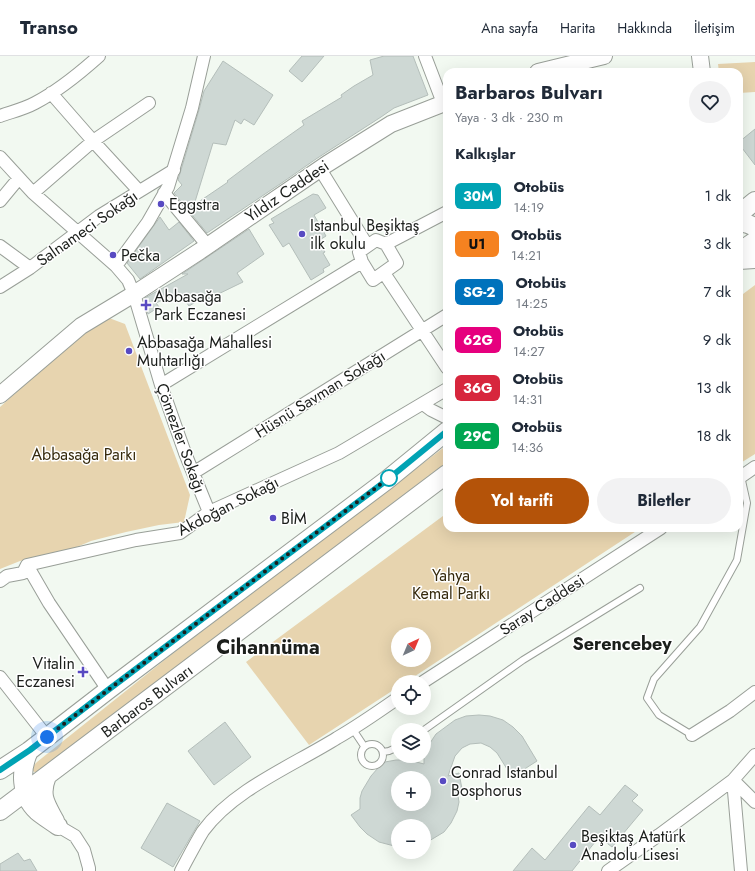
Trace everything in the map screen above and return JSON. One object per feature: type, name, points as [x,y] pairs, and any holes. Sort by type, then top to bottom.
[{"type":"main road","points":[[743,211],[755,201]]},
{"type":"main road","points":[[743,223],[755,227]]},
{"type":"main road","points":[[743,249],[755,241]]},
{"type":"main road","points":[[743,260],[755,259]]},
{"type":"main road","name":"Barbaros Bulvarı","points":[[0,770],[30,750],[387,480],[443,434]]},
{"type":"main road","name":"Barbaros Bulvarı","points":[[0,812],[443,477]]},
{"type":"main road","points":[[30,750],[25,760],[23,770],[25,792],[37,811],[58,826]]},
{"type":"main road","points":[[47,776],[42,794],[58,826]]},
{"type":"street","points":[[0,116],[34,104],[87,67],[99,56]]},
{"type":"street","points":[[116,266],[148,222],[168,187],[192,108],[204,56]]},
{"type":"street","points":[[425,56],[443,98]]},
{"type":"street","points":[[572,68],[604,56]]},
{"type":"street","points":[[700,56],[702,68]]},
{"type":"street","points":[[51,93],[139,191]]},
{"type":"street","points":[[33,193],[93,141],[149,103]]},
{"type":"street","name":"Yıldız Caddesi","points":[[0,396],[81,326],[208,246],[320,169],[391,124],[443,104]]},
{"type":"street","name":"Çömezler Sokağı","points":[[0,156],[33,193],[116,266],[128,280],[134,294],[161,385],[209,512]]},
{"type":"street","points":[[320,169],[367,245]]},
{"type":"street","name":"Salnameci Sokağı","points":[[0,287],[30,268],[99,216],[174,170]]},
{"type":"street","points":[[0,201],[19,178]]},
{"type":"street","points":[[164,193],[208,246]]},
{"type":"street","points":[[386,244],[443,214]]},
{"type":"street","points":[[376,240],[386,244],[397,263],[373,280],[362,262],[359,252],[376,240]]},
{"type":"street","points":[[0,246],[30,268]]},
{"type":"street","points":[[161,385],[362,262]]},
{"type":"street","points":[[384,273],[443,362]]},
{"type":"street","name":"Hüsnü Savman Sokağı","points":[[193,473],[443,318]]},
{"type":"street","name":"Akdoğan Sokağı","points":[[0,581],[7,576],[23,573],[27,565],[136,540],[180,533],[209,512],[339,453],[443,392]]},
{"type":"street","points":[[423,404],[443,416]]},
{"type":"street","points":[[743,475],[755,467]]},
{"type":"street","name":"Saray Caddesi","points":[[431,677],[655,532]]},
{"type":"street","points":[[27,565],[49,603],[108,690]]},
{"type":"street","points":[[0,677],[47,737]]},
{"type":"street","points":[[692,735],[730,712],[755,692]]},
{"type":"street","points":[[181,871],[204,830],[221,812],[240,796],[268,777],[338,738],[391,703]]},
{"type":"street","points":[[608,871],[733,780],[755,755]]},
{"type":"street","points":[[733,780],[755,802]]},
{"type":"street","points":[[733,780],[741,871]]},
{"type":"street","points":[[58,826],[75,836],[84,850],[89,871]]},
{"type":"lane","points":[[743,488],[747,503],[743,526]]},
{"type":"lane","points":[[692,735],[659,715],[647,698],[654,679],[700,627],[737,560],[742,532]]},
{"type":"lane","points":[[431,725],[523,660],[640,588]]},
{"type":"lane","points":[[352,728],[364,746]]},
{"type":"lane","points":[[375,744],[378,746],[383,752],[380,763],[374,767],[370,767],[363,763],[360,756],[364,746],[375,744]]},
{"type":"lane","points":[[383,752],[391,750]]},
{"type":"green space","points":[[755,62],[755,92],[743,93],[743,68],[718,68],[718,64]]},
{"type":"green space","points":[[755,285],[755,454],[743,462],[743,294]]},
{"type":"green space","name":"Abbasağa Parkı","points":[[109,318],[125,324],[190,495],[184,522],[159,525],[126,532],[91,541],[58,555],[20,561],[0,569],[0,407],[86,330]]},
{"type":"green space","points":[[443,448],[443,465],[36,773],[33,771],[33,766],[37,762],[167,658]]},
{"type":"green space","name":"Yahya Kemal Parkı","points":[[443,516],[443,532],[635,532],[431,666],[431,627],[391,627],[391,667],[429,667],[417,675],[391,675],[391,692],[309,745],[246,662]]},
{"type":"building","points":[[302,56],[324,56],[302,82],[289,71]]},
{"type":"building","points":[[384,56],[413,56],[428,95],[394,108],[207,233],[174,193],[182,185],[178,180],[204,91],[223,61],[273,95],[254,125],[244,119],[241,124],[235,120],[226,145],[213,143],[194,205],[228,182],[227,181],[304,125],[302,121],[342,97],[341,95],[373,75],[370,60]]},
{"type":"building","points":[[755,129],[755,165],[743,149],[743,139]]},
{"type":"building","points":[[313,194],[318,195],[326,208],[314,215],[326,236],[318,241],[325,252],[323,253],[330,265],[323,269],[324,272],[311,280],[289,243],[283,247],[269,225],[274,223],[271,219]]},
{"type":"building","points":[[160,217],[169,230],[179,222],[194,241],[140,279],[127,263]]},
{"type":"building","points":[[249,229],[264,254],[237,273],[243,282],[208,299],[207,297],[200,301],[199,300],[189,306],[179,292],[156,303],[159,307],[148,314],[143,299],[188,274],[182,274]]},
{"type":"building","name":"Conrad Istanbul Bosphorus","points":[[479,715],[490,716],[503,720],[522,736],[537,761],[512,777],[497,753],[490,747],[481,743],[470,744],[462,748],[455,756],[448,776],[459,773],[462,789],[457,790],[459,802],[457,811],[451,823],[444,832],[431,840],[431,819],[391,819],[391,845],[379,842],[367,834],[351,815],[360,809],[360,798],[362,791],[371,776],[385,762],[391,761],[391,763],[431,763],[431,742],[436,734],[455,720],[466,716]]},
{"type":"building","points":[[225,722],[251,757],[214,785],[188,751]]},
{"type":"building","name":"Beşiktaş Atatürk Anadolu Lisesi","points":[[625,785],[638,795],[632,801],[643,810],[612,847],[599,837],[572,871],[513,871],[532,848],[545,860],[589,806],[600,815]]},
{"type":"building","points":[[167,803],[200,821],[173,867],[141,848]]},
{"type":"building","points":[[18,853],[24,861],[30,859],[37,871],[0,871],[0,864]]},
{"type":"bus line","name":"30M","points":[[0,770],[30,750],[387,480],[443,433]]},
{"type":"place","name":"Eggstra","points":[[161,204]]},
{"type":"place","name":"Istanbul Beşiktaş ilk okulu","points":[[302,234]]},
{"type":"place","name":"Pečka","points":[[113,255]]},
{"type":"place","name":"Abbasağa Park Eczanesi","points":[[146,305]]},
{"type":"place","name":"Abbasağa Mahallesi Muhtarlığı","points":[[129,351]]},
{"type":"place","name":"BİM","points":[[273,518]]},
{"type":"place","name":"Vitalin Eczanesi","points":[[83,672]]},
{"type":"place","name":"Conrad Istanbul Bosphorus","points":[[443,781]]},
{"type":"place","name":"Beşiktaş Atatürk Anadolu Lisesi","points":[[573,845]]},
{"type":"district","name":"Serencebey","points":[[622,644]]},
{"type":"district","name":"Cihannüma","points":[[268,647]]},
{"type":"route","points":[[47,737],[389,478]]}]
